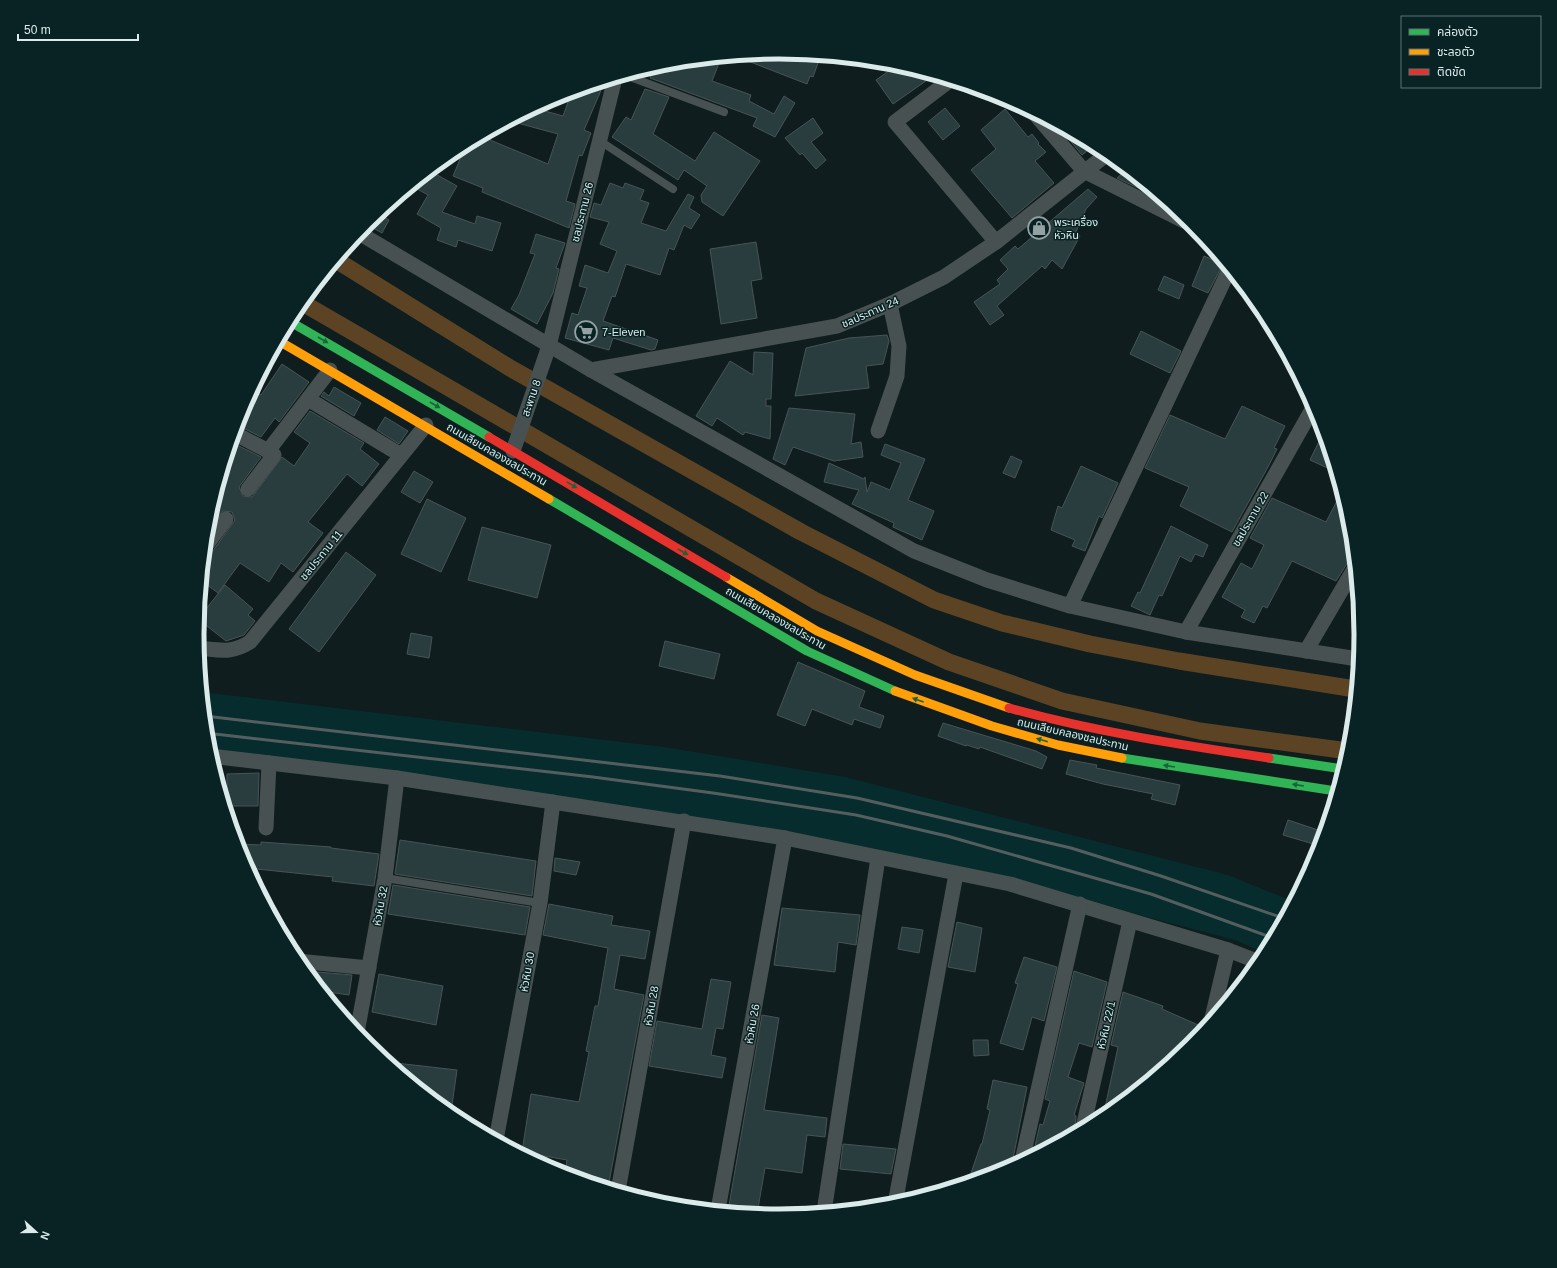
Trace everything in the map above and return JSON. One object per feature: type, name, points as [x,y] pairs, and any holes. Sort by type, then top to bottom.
[{"type":"street","name":"ชลประทาน 26","points":[[549,346],[614,84]]},
{"type":"street","points":[[945,85],[895,122],[996,242]]},
{"type":"street","points":[[1043,124],[1084,171],[1172,215]]},
{"type":"street","name":"ชลประทาน 24","points":[[591,370],[837,326],[890,304],[944,277],[996,242],[1101,158]]},
{"type":"street","points":[[364,236],[549,346],[914,551],[986,580],[1070,606],[1186,632],[1353,658]]},
{"type":"street","points":[[1070,606],[1227,274]]},
{"type":"street","points":[[878,431],[897,376],[899,346],[890,304]]},
{"type":"street","name":"ถนนเลียบคลองชลประทาน","points":[[294,324],[807,651],[906,696],[992,726],[1058,745],[1133,760],[1332,790]]},
{"type":"street","name":"ถนนเลียบคลองชลประทาน","points":[[283,342],[426,425],[508,461],[818,631],[915,675],[998,705],[1063,723],[1137,738],[1337,768]]},
{"type":"street","name":"สะพาน 8","points":[[508,461],[549,346]]},
{"type":"street","points":[[268,451],[330,370]]},
{"type":"street","points":[[308,399],[402,455]]},
{"type":"street","name":"ชลประทาน 22","points":[[1186,632],[1310,413]]},
{"type":"street","name":"ชลประทาน 11","points":[[204,649],[229,651],[240,648],[250,642],[426,425]]},
{"type":"street","points":[[239,436],[274,455],[248,489]]},
{"type":"street","points":[[212,538],[226,519]]},
{"type":"street","points":[[1306,651],[1350,575]]},
{"type":"street","points":[[218,760],[269,763],[397,778],[684,821],[785,838],[1010,884],[1228,950],[1252,959]]},
{"type":"street","points":[[266,828],[269,763]]},
{"type":"street","name":"หัวหิน 32","points":[[358,1026],[385,878],[397,778]]},
{"type":"street","name":"หัวหิน 30","points":[[497,1135],[540,903],[553,802]]},
{"type":"street","name":"หัวหิน 28","points":[[619,1186],[684,821]]},
{"type":"street","name":"หัวหิน 26","points":[[719,1206],[785,838]]},
{"type":"street","points":[[825,1207],[878,858]]},
{"type":"street","points":[[896,1197],[956,874]]},
{"type":"street","points":[[1024,1154],[1080,904]]},
{"type":"street","name":"หัวหิน 22/1","points":[[1085,1120],[1130,921]]},
{"type":"street","points":[[1214,1009],[1228,950]]},
{"type":"street","points":[[306,962],[369,968]]},
{"type":"lane","points":[[633,78],[724,112]]},
{"type":"lane","points":[[600,141],[673,189]]},
{"type":"lane","points":[[385,878],[540,903]]},
{"type":"shaded area","points":[[207,693],[664,747],[845,777],[1228,875],[1288,899],[1259,950],[1235,940],[1147,917],[1007,876],[810,836],[610,803],[216,752],[208,709]]},
{"type":"building","points":[[745,60],[816,60],[815,62],[818,63],[813,77],[810,76],[807,84]]},
{"type":"building","points":[[719,62],[712,81],[751,95],[749,101],[774,114],[784,96],[795,103],[775,137],[753,126],[757,118],[650,78],[651,76],[648,75],[666,70]]},
{"type":"building","points":[[890,70],[928,79],[893,104],[876,80]]},
{"type":"building","points":[[602,87],[584,130],[591,133],[582,156],[579,155],[566,201],[575,204],[569,228],[482,192],[483,188],[453,176],[462,154],[491,136],[490,140],[548,164],[558,134],[516,123],[542,110],[563,116],[569,99]]},
{"type":"building","points":[[645,89],[669,97],[653,134],[695,161],[714,132],[760,161],[723,216],[702,202],[701,195],[707,186],[684,170],[678,180],[612,137],[626,117],[631,120]]},
{"type":"building","points":[[945,108],[960,126],[943,140],[928,122]]},
{"type":"building","points":[[1005,109],[1028,137],[1032,134],[1039,143],[1038,144],[1046,152],[1035,161],[1054,183],[1012,218],[971,170],[996,149],[981,130]]},
{"type":"building","points":[[813,118],[823,133],[811,142],[826,160],[816,169],[802,153],[800,155],[785,138]]},
{"type":"building","points":[[1067,136],[1088,150],[1082,155]]},
{"type":"building","points":[[434,173],[457,186],[442,212],[475,224],[477,216],[501,223],[492,251],[458,240],[456,247],[437,240],[441,228],[417,214],[428,195],[416,188]]},
{"type":"building","points":[[1122,173],[1145,191],[1117,178]]},
{"type":"building","points":[[610,183],[623,188],[625,183],[644,190],[640,200],[649,203],[641,223],[666,231],[688,194],[694,197],[689,208],[700,215],[691,229],[684,225],[674,250],[669,248],[660,275],[626,264],[615,297],[612,296],[603,321],[658,340],[655,349],[651,350],[613,338],[609,350],[565,338],[572,313],[578,315],[587,288],[579,286],[585,265],[608,273],[617,251],[600,244],[609,222],[590,217],[594,203],[601,205]]},
{"type":"building","points":[[1088,189],[1097,197],[1086,209],[1076,232],[1080,236],[1062,269],[1052,260],[1045,269],[1042,266],[997,306],[1004,315],[990,325],[974,302],[1000,284],[997,280],[1008,269],[1000,260],[1015,246],[1018,249]]},
{"type":"building","points":[[383,217],[389,220],[382,233],[372,227]]},
{"type":"building","points":[[536,234],[565,243],[556,268],[559,269],[553,293],[537,324],[511,309],[519,295],[535,254],[530,253]]},
{"type":"building","points":[[756,242],[762,279],[751,281],[757,318],[721,324],[710,249]]},
{"type":"building","points":[[1204,256],[1216,261],[1221,267],[1208,293],[1192,286]]},
{"type":"building","points":[[1164,276],[1184,285],[1179,299],[1158,290]]},
{"type":"building","points":[[1141,331],[1181,351],[1170,373],[1130,354]]},
{"type":"building","points":[[887,335],[889,341],[883,364],[866,366],[869,388],[795,396],[806,348],[849,338]]},
{"type":"building","points":[[754,352],[773,353],[771,399],[766,399],[766,406],[771,406],[770,439],[745,432],[743,435],[717,418],[712,426],[696,416],[730,361],[753,375]]},
{"type":"building","points":[[282,364],[309,382],[279,422],[275,418],[261,437],[242,427],[257,392],[261,395]]},
{"type":"building","points":[[334,387],[361,403],[354,416],[321,396],[324,392],[329,396]]},
{"type":"building","points":[[1242,406],[1285,426],[1274,448],[1277,449],[1268,467],[1232,532],[1180,506],[1189,487],[1145,468],[1170,415],[1225,439]]},
{"type":"building","points":[[789,408],[855,414],[851,444],[861,442],[863,457],[834,461],[793,447],[785,465],[773,459]]},
{"type":"building","points":[[310,411],[364,443],[360,449],[379,464],[362,486],[347,474],[308,522],[323,533],[293,572],[281,563],[269,582],[240,563],[218,593],[206,584],[208,559],[209,553],[212,552],[235,520],[232,512],[223,511],[215,520],[223,485],[234,449],[237,445],[261,457],[239,487],[243,496],[252,497],[282,457],[294,466],[310,443],[294,432]]},
{"type":"building","points":[[385,417],[408,431],[399,444],[377,430]]},
{"type":"building","points":[[1320,440],[1329,469],[1310,460]]},
{"type":"building","points":[[885,444],[925,459],[908,500],[934,511],[922,540],[893,527],[894,523],[852,504],[859,490],[824,482],[829,463],[864,479],[865,477],[867,492],[871,482],[890,490],[901,463],[881,455]]},
{"type":"building","points":[[1011,456],[1022,461],[1015,478],[1003,473]]},
{"type":"building","points":[[1081,466],[1118,483],[1102,518],[1099,516],[1085,551],[1072,546],[1075,540],[1051,530],[1058,506],[1062,508]]},
{"type":"building","points":[[414,471],[433,482],[420,503],[401,492]]},
{"type":"building","points":[[1272,498],[1326,522],[1337,500],[1349,560],[1336,581],[1292,561],[1267,608],[1263,606],[1254,623],[1241,617],[1245,610],[1222,597],[1241,563],[1252,569],[1264,545],[1250,538]]},
{"type":"building","points":[[427,499],[466,518],[441,572],[401,554]]},
{"type":"building","points":[[1171,526],[1208,545],[1203,557],[1195,554],[1191,562],[1180,556],[1162,596],[1159,595],[1150,615],[1131,606],[1138,592],[1140,593]]},
{"type":"building","points":[[482,527],[551,545],[537,598],[468,580]]},
{"type":"building","points":[[346,552],[376,575],[319,652],[289,629]]},
{"type":"building","points":[[225,585],[253,609],[248,615],[255,621],[244,635],[226,641],[204,624],[205,611]]},
{"type":"building","points":[[411,633],[432,637],[429,658],[407,654]]},
{"type":"building","points":[[665,641],[720,654],[714,679],[659,666]]},
{"type":"building","points":[[798,662],[865,691],[859,707],[884,716],[880,728],[854,719],[852,725],[812,709],[805,726],[777,715]]},
{"type":"building","points":[[943,723],[1036,751],[1047,757],[1042,769],[980,747],[979,749],[966,746],[938,736]]},
{"type":"building","points":[[1070,760],[1097,765],[1096,768],[1180,785],[1175,805],[1151,799],[1153,794],[1103,784],[1066,774]]},
{"type":"building","points":[[259,773],[258,806],[230,806],[227,796],[227,774]]},
{"type":"building","points":[[1288,820],[1319,830],[1314,844],[1283,835]]},
{"type":"building","points":[[400,840],[536,861],[532,896],[395,874]]},
{"type":"building","points":[[261,842],[331,847],[379,854],[374,886],[332,881],[333,877],[254,869],[243,844],[261,845]]},
{"type":"building","points":[[555,858],[580,862],[576,875],[554,871]]},
{"type":"building","points":[[393,885],[530,907],[525,935],[388,914]]},
{"type":"building","points":[[549,904],[613,916],[611,925],[650,931],[645,959],[620,955],[614,989],[644,995],[609,1183],[566,1168],[567,1160],[533,1154],[522,1149],[531,1094],[579,1102],[589,1052],[586,1051],[595,1006],[598,1006],[608,948],[543,935]]},
{"type":"building","points":[[782,908],[860,915],[856,945],[838,942],[835,972],[774,965]]},
{"type":"building","points":[[957,922],[982,928],[975,972],[948,967]]},
{"type":"building","points":[[902,927],[923,930],[919,953],[898,949]]},
{"type":"building","points":[[1024,957],[1057,967],[1044,1021],[1032,1017],[1023,1050],[1000,1043],[1018,984],[1015,983]]},
{"type":"building","points":[[1074,971],[1107,982],[1092,1047],[1079,1043],[1068,1077],[1084,1083],[1074,1115],[1076,1116],[1075,1126],[1034,1149],[1040,1124],[1043,1125],[1050,1101],[1045,1099]]},
{"type":"building","points":[[313,972],[352,975],[349,995],[329,992]]},
{"type":"building","points":[[379,974],[443,986],[436,1025],[372,1012]]},
{"type":"building","points":[[711,979],[731,982],[723,1029],[716,1028],[711,1055],[726,1058],[722,1078],[649,1066],[657,1021],[702,1029]]},
{"type":"building","points":[[1123,992],[1163,1006],[1162,1009],[1199,1026],[1158,1066],[1151,1072],[1148,1070],[1147,1075],[1105,1107],[1118,1047],[1111,1045]]},
{"type":"building","points":[[762,1015],[779,1018],[764,1110],[827,1118],[825,1137],[807,1135],[802,1173],[765,1168],[758,1208],[729,1207]]},
{"type":"building","points":[[973,1040],[988,1040],[989,1055],[974,1056]]},
{"type":"building","points":[[396,1063],[457,1070],[452,1105],[448,1104],[428,1090]]},
{"type":"building","points":[[993,1080],[1027,1087],[1013,1159],[974,1174],[971,1173],[982,1144],[990,1110],[987,1109]]},
{"type":"building","points":[[843,1144],[896,1149],[891,1174],[840,1169]]},
{"type":"waterway","points":[[340,262],[510,368],[801,532],[934,600],[1002,623],[1090,644],[1179,661],[1351,688]]},
{"type":"waterway","points":[[307,305],[816,601],[949,662],[1062,701],[1200,731],[1341,750]]},
{"type":"railway","points":[[209,717],[720,776],[857,798],[1071,848],[1161,876],[1279,917]]},
{"type":"railway","points":[[213,734],[593,777],[713,793],[856,815],[947,836],[1151,894],[1267,936]]},
{"type":"traffic: fast","points":[[294,324],[489,437]]},
{"type":"traffic: fast","points":[[549,499],[807,651],[895,691]]},
{"type":"traffic: fast","points":[[1122,758],[1332,790]]},
{"type":"traffic: fast","points":[[1269,758],[1337,768]]},
{"type":"traffic: slow","points":[[283,343],[549,499]]},
{"type":"traffic: slow","points":[[726,577],[817,631],[915,675],[1009,708]]},
{"type":"traffic: slow","points":[[895,691],[992,726],[1058,745],[1122,758]]},
{"type":"traffic: jam","points":[[489,437],[726,577]]},
{"type":"traffic: jam","points":[[1009,708],[1041,717],[1106,731],[1171,743],[1269,758]]},
{"type":"place","name":"พระเครื่อง หัวหิน","points":[[1039,228]]},
{"type":"place","name":"7-Eleven","points":[[586,332]]}]
